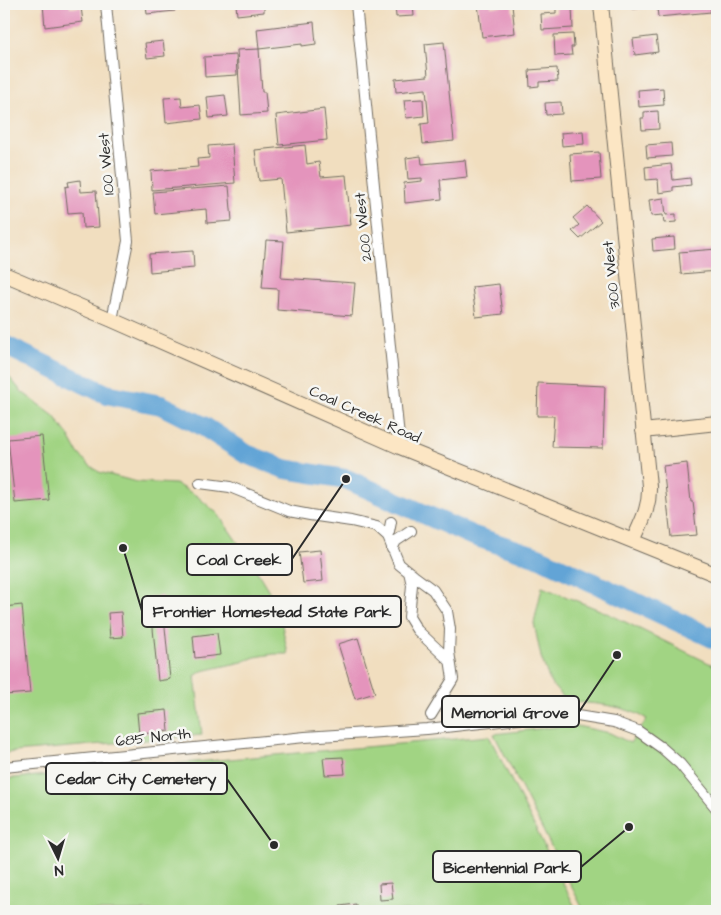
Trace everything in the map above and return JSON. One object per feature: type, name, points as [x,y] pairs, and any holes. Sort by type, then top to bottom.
[{"type":"main road","name":"300 West","points":[[601,4],[649,495],[646,513],[633,541]]},
{"type":"main road","name":"Coal Creek Road","points":[[4,274],[400,447],[717,575]]},
{"type":"main road","points":[[643,431],[717,423]]},
{"type":"street","name":"100 West","points":[[106,4],[128,241],[112,320]]},
{"type":"street","name":"200 West","points":[[356,4],[400,447]]},
{"type":"street","points":[[200,483],[230,487],[289,511],[378,527],[388,537],[399,564],[433,590],[447,611],[450,629],[449,652],[453,679],[431,715]]},
{"type":"street","points":[[388,537],[391,522]]},
{"type":"street","points":[[392,549],[396,541],[411,531]]},
{"type":"street","points":[[409,572],[412,585],[409,617],[417,630],[450,661]]},
{"type":"street","name":"685 North","points":[[4,767],[305,738],[427,729],[565,714],[614,722],[638,731],[680,764],[717,809]]},
{"type":"green space","points":[[4,371],[22,392],[54,416],[78,453],[99,472],[137,482],[176,484],[197,496],[218,514],[252,563],[278,606],[288,654],[255,657],[242,662],[202,671],[195,676],[202,735],[4,753]]},
{"type":"green space","points":[[542,587],[605,612],[717,667],[717,911],[584,911],[494,734],[572,725],[610,733],[630,743],[647,719],[619,708],[599,704],[568,702],[551,684],[541,657],[534,623]]},
{"type":"green space","points":[[489,736],[577,911],[4,911],[4,779]]},
{"type":"building","points":[[43,4],[70,4],[70,8],[81,7],[83,22],[45,27]]},
{"type":"building","points":[[146,4],[174,4],[175,11],[147,14]]},
{"type":"building","points":[[236,4],[264,4],[264,12],[237,15]]},
{"type":"building","points":[[395,4],[413,4],[414,16],[396,17]]},
{"type":"building","points":[[478,4],[491,4],[491,7],[512,5],[515,33],[482,37]]},
{"type":"building","points":[[632,4],[710,4],[711,12],[658,17],[657,7],[633,9]]},
{"type":"building","points":[[572,7],[573,28],[542,30],[541,14],[556,13],[556,8]]},
{"type":"building","points":[[314,22],[316,44],[259,49],[257,29]]},
{"type":"building","points":[[573,34],[574,47],[571,47],[572,55],[555,56],[554,35]]},
{"type":"building","points":[[656,36],[658,52],[635,55],[633,39]]},
{"type":"building","points":[[163,41],[165,56],[147,58],[145,43]]},
{"type":"building","points":[[444,42],[454,141],[423,144],[421,124],[429,123],[426,89],[396,92],[395,79],[428,76],[425,44]]},
{"type":"building","points":[[259,49],[262,92],[265,92],[267,113],[241,115],[237,50]]},
{"type":"building","points":[[236,55],[237,75],[205,77],[204,57]]},
{"type":"building","points":[[557,68],[558,81],[539,82],[539,86],[530,87],[529,70]]},
{"type":"building","points":[[663,88],[664,105],[639,107],[638,90]]},
{"type":"building","points":[[225,95],[228,116],[209,118],[207,97]]},
{"type":"building","points":[[181,97],[182,107],[200,105],[202,119],[166,123],[164,98]]},
{"type":"building","points":[[423,99],[424,116],[406,118],[404,100]]},
{"type":"building","points":[[561,102],[562,114],[546,115],[545,103]]},
{"type":"building","points":[[324,109],[327,140],[279,145],[276,115]]},
{"type":"building","points":[[658,111],[659,129],[642,130],[641,118],[644,118],[644,112]]},
{"type":"building","points":[[583,131],[584,144],[562,146],[561,133]]},
{"type":"building","points":[[671,143],[672,156],[647,158],[646,145]]},
{"type":"building","points":[[232,144],[235,183],[152,190],[151,171],[198,167],[197,159],[209,158],[208,146]]},
{"type":"building","points":[[305,145],[307,164],[319,162],[321,177],[346,175],[351,225],[286,232],[281,179],[259,181],[255,150]]},
{"type":"building","points":[[599,152],[601,179],[572,181],[570,154]]},
{"type":"building","points":[[421,156],[422,164],[465,160],[467,177],[440,180],[442,199],[405,203],[404,183],[422,181],[422,178],[408,179],[406,158]]},
{"type":"building","points":[[671,164],[673,180],[690,178],[691,185],[673,187],[673,191],[659,193],[658,179],[646,180],[645,167]]},
{"type":"building","points":[[80,180],[81,192],[96,191],[99,227],[83,228],[82,212],[68,213],[65,187],[69,186],[68,182]]},
{"type":"building","points":[[229,186],[232,221],[207,223],[206,209],[155,214],[153,192]]},
{"type":"building","points":[[664,198],[666,215],[676,214],[676,222],[664,223],[663,215],[651,216],[649,200]]},
{"type":"building","points":[[587,206],[601,221],[580,239],[572,231],[579,225],[573,218]]},
{"type":"building","points":[[674,237],[675,249],[653,251],[652,239]]},
{"type":"building","points":[[266,240],[284,241],[281,278],[355,283],[352,316],[277,310],[278,289],[262,288]]},
{"type":"building","points":[[717,249],[717,271],[681,274],[679,252]]},
{"type":"building","points":[[193,251],[194,268],[150,272],[149,254]]},
{"type":"building","points":[[499,284],[503,314],[476,317],[472,287]]},
{"type":"building","points":[[538,383],[605,386],[603,448],[552,447],[554,416],[537,416]]},
{"type":"building","points":[[42,436],[49,500],[15,503],[8,439]]},
{"type":"building","points":[[687,463],[697,535],[671,537],[663,466]]},
{"type":"building","points":[[320,550],[323,581],[303,583],[299,552]]},
{"type":"building","points":[[162,596],[170,679],[158,681],[150,597]]},
{"type":"building","points":[[22,605],[30,693],[4,695],[4,607]]},
{"type":"building","points":[[121,612],[123,637],[110,638],[108,613]]},
{"type":"building","points":[[217,633],[220,655],[195,658],[193,636]]},
{"type":"building","points":[[358,638],[375,693],[355,699],[338,644]]},
{"type":"building","points":[[167,710],[169,731],[139,734],[137,713]]},
{"type":"building","points":[[343,757],[345,774],[325,775],[323,758]]},
{"type":"building","points":[[391,883],[393,899],[380,900],[379,884]]},
{"type":"building","points":[[356,904],[356,911],[340,911],[340,906]]},
{"type":"waterway","points":[[4,345],[106,394],[161,405],[203,426],[246,454],[285,469],[346,479],[471,535],[538,557],[717,640]]},
{"type":"place","name":"Coal Creek","points":[[346,479]]},
{"type":"place","name":"Frontier Homestead State Park","points":[[123,548]]},
{"type":"place","name":"Memorial Grove","points":[[617,655]]},
{"type":"place","name":"Bicentennial Park","points":[[629,827]]},
{"type":"place","name":"Cedar City Cemetery","points":[[274,845]]}]
